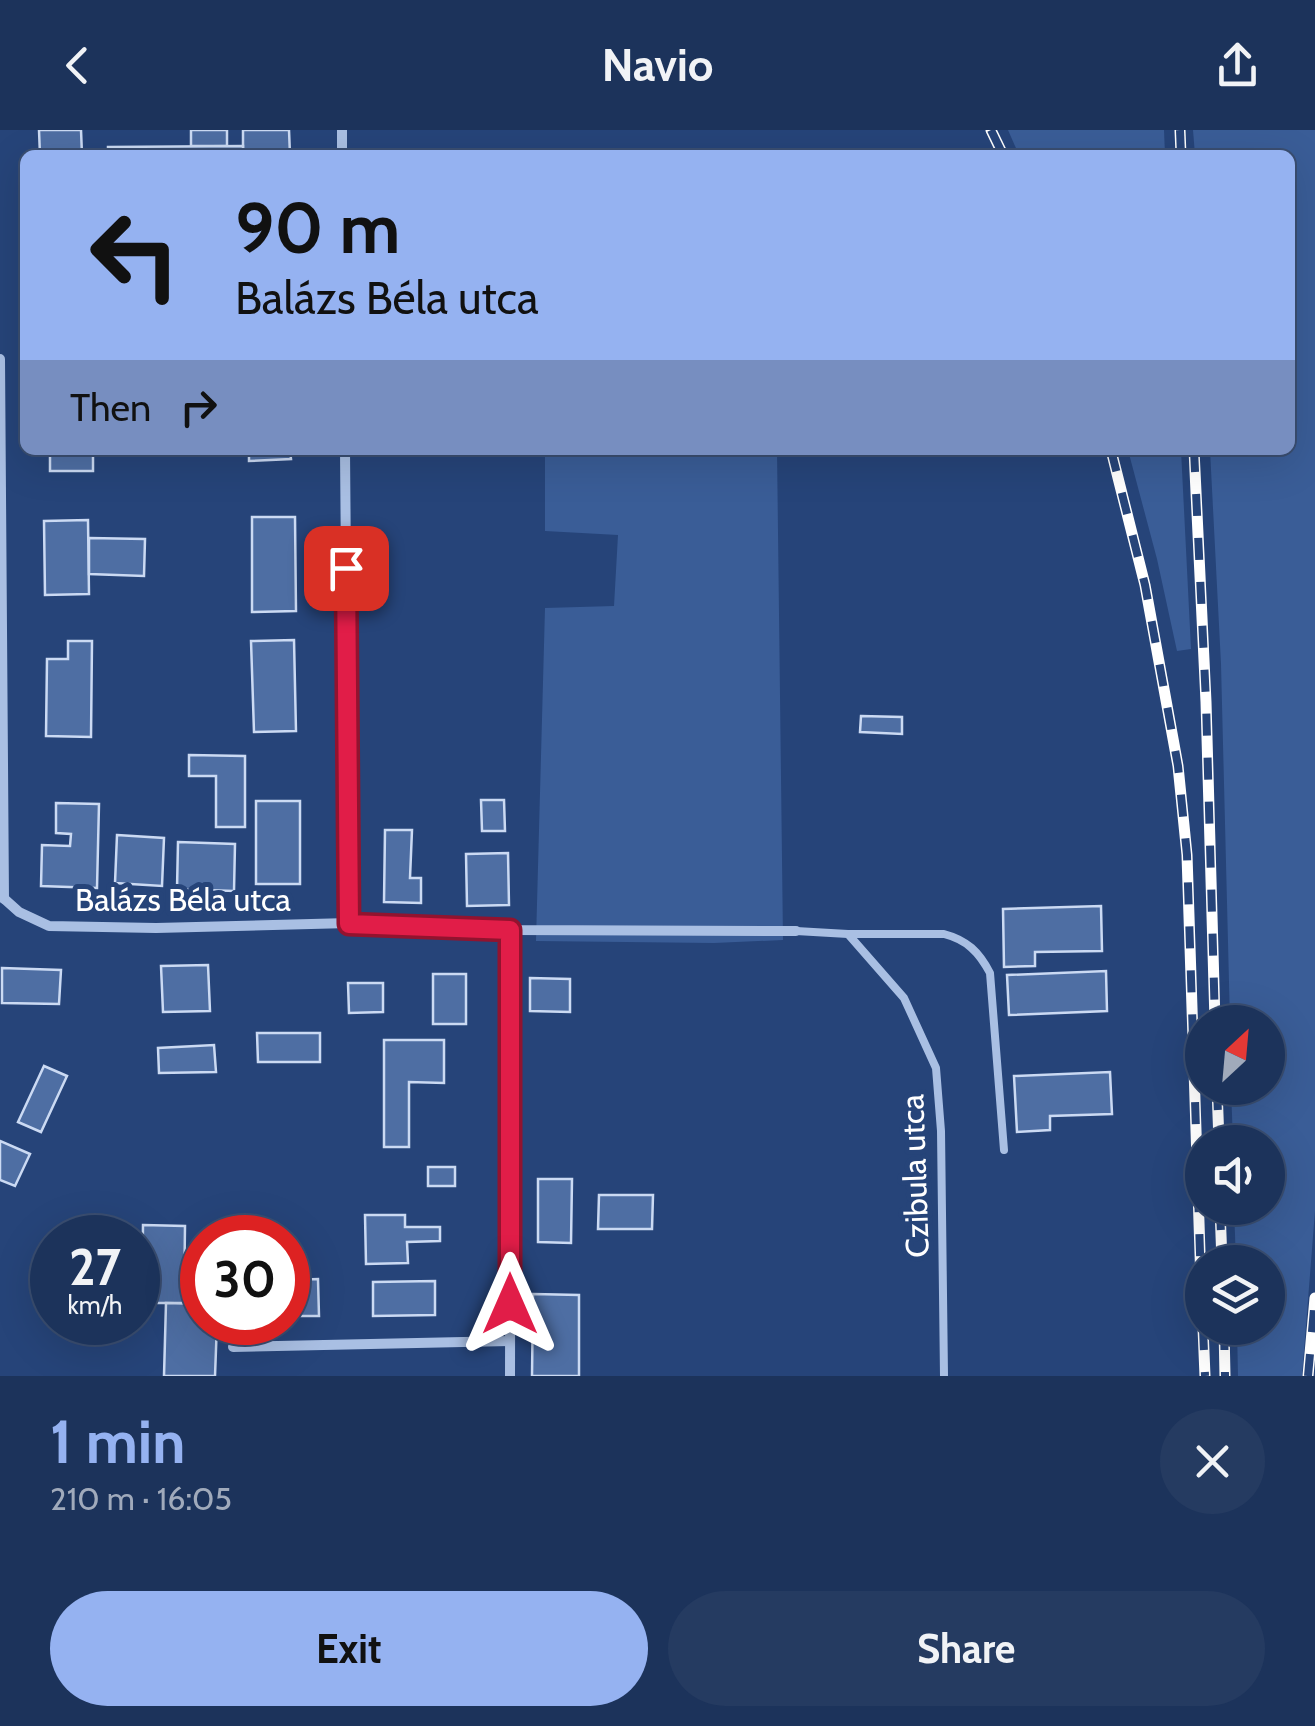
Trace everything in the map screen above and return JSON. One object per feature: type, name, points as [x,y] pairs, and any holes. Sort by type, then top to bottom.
[{"type":"street","points":[[0,359],[2,898]]},
{"type":"street","points":[[345,455],[349,924]]},
{"type":"street","name":"Balázs Béla utca","points":[[2,898],[18,912],[50,926],[349,924],[510,930],[796,931]]},
{"type":"street","points":[[510,930],[510,1376]]},
{"type":"street","points":[[234,1347],[510,1341]]},
{"type":"lane","points":[[796,931],[944,934],[959,938],[982,958],[990,973],[1004,1150]]},
{"type":"lane","name":"Czibula utca","points":[[848,934],[904,998],[936,1068],[941,1131],[944,1376]]},
{"type":"shaded area","points":[[1008,130],[1164,130],[1165,150],[1017,150]]},
{"type":"shaded area","points":[[1193,130],[1315,130],[1315,1211],[1302,1376],[1238,1376],[1237,1345],[1285,1345],[1285,1245],[1235,1245],[1235,1225],[1285,1225],[1285,1125],[1232,1125],[1232,1105],[1285,1105],[1285,1005],[1230,1005],[1221,664],[1210,455],[1295,455],[1295,150],[1195,150]]},
{"type":"shaded area","points":[[545,455],[777,455],[783,940],[536,941],[545,608],[614,606],[618,535],[545,531]]},
{"type":"shaded area","points":[[1129,455],[1181,455],[1191,649],[1177,651]]},
{"type":"building","points":[[39,130],[81,130],[82,150],[40,150]]},
{"type":"building","points":[[191,130],[227,130],[227,146],[191,146]]},
{"type":"building","points":[[243,130],[289,130],[290,150],[243,150]]},
{"type":"building","points":[[243,146],[243,150],[108,150]]},
{"type":"building","points":[[50,455],[93,455],[93,471],[50,471]]},
{"type":"building","points":[[249,455],[291,455],[291,459],[249,461]]},
{"type":"building","points":[[252,517],[295,517],[296,611],[252,612]]},
{"type":"building","points":[[88,520],[89,594],[45,595],[44,521]]},
{"type":"building","points":[[89,538],[145,539],[144,576],[89,574]]},
{"type":"building","points":[[294,640],[296,731],[254,732],[251,641]]},
{"type":"building","points":[[68,641],[92,641],[91,737],[46,736],[47,659],[68,659]]},
{"type":"building","points":[[861,716],[902,717],[902,734],[860,732]]},
{"type":"building","points":[[189,755],[245,756],[245,827],[216,827],[216,776],[189,776]]},
{"type":"building","points":[[481,800],[504,800],[505,831],[482,831]]},
{"type":"building","points":[[256,801],[300,801],[300,884],[256,884]]},
{"type":"building","points":[[56,803],[99,804],[97,888],[41,886],[42,845],[70,846],[71,834],[56,833]]},
{"type":"building","points":[[385,830],[412,830],[410,878],[421,878],[421,903],[384,902]]},
{"type":"building","points":[[117,835],[164,838],[162,886],[115,883]]},
{"type":"building","points":[[178,842],[235,844],[234,891],[177,889]]},
{"type":"building","points":[[508,853],[509,905],[467,906],[466,854]]},
{"type":"building","points":[[1101,906],[1102,951],[1035,952],[1035,966],[1004,967],[1003,909]]},
{"type":"building","points":[[208,965],[210,1011],[163,1012],[161,966]]},
{"type":"building","points":[[2,968],[61,970],[59,1004],[2,1003]]},
{"type":"building","points":[[1106,971],[1107,1011],[1009,1015],[1007,975]]},
{"type":"building","points":[[433,974],[466,974],[466,1024],[433,1024]]},
{"type":"building","points":[[530,978],[570,979],[570,1012],[530,1011]]},
{"type":"building","points":[[348,983],[383,983],[383,1012],[349,1013]]},
{"type":"building","points":[[257,1033],[320,1033],[320,1062],[258,1062]]},
{"type":"building","points":[[384,1040],[444,1040],[444,1083],[409,1082],[409,1147],[384,1147]]},
{"type":"building","points":[[214,1045],[216,1072],[159,1073],[158,1048]]},
{"type":"building","points":[[44,1066],[67,1076],[41,1132],[18,1122]]},
{"type":"building","points":[[1110,1072],[1112,1114],[1050,1116],[1050,1130],[1017,1132],[1014,1076]]},
{"type":"building","points":[[0,1141],[30,1154],[15,1186],[0,1180]]},
{"type":"building","points":[[428,1167],[455,1167],[455,1186],[428,1186]]},
{"type":"building","points":[[538,1179],[572,1179],[571,1243],[538,1242]]},
{"type":"building","points":[[599,1195],[653,1195],[652,1229],[598,1229]]},
{"type":"building","points":[[365,1215],[405,1215],[405,1227],[440,1227],[440,1241],[407,1242],[408,1263],[366,1264]]},
{"type":"building","points":[[160,1225],[180,1226],[180,1303],[160,1303]]},
{"type":"building","points":[[310,1279],[318,1279],[319,1316],[310,1316]]},
{"type":"building","points":[[435,1281],[435,1315],[373,1316],[373,1282]]},
{"type":"building","points":[[533,1294],[579,1295],[579,1376],[532,1376]]},
{"type":"building","points":[[166,1303],[180,1303],[180,1345],[216,1345],[215,1376],[164,1376]]},
{"type":"railway","points":[[991,130],[1001,150]]},
{"type":"railway","points":[[1180,130],[1181,150]]},
{"type":"railway","points":[[1112,455],[1145,585],[1178,766],[1187,855],[1200,1245]]},
{"type":"railway","points":[[1194,455],[1215,1005]]},
{"type":"railway","points":[[1218,1105],[1218,1125]]},
{"type":"railway","points":[[1221,1225],[1221,1245]]},
{"type":"railway","points":[[1308,1376],[1315,1298]]},
{"type":"railway","points":[[1204,1345],[1205,1376]]},
{"type":"railway","points":[[1224,1345],[1225,1376]]},
{"type":"route","points":[[346,568],[349,924],[510,930],[510,1304]]}]
